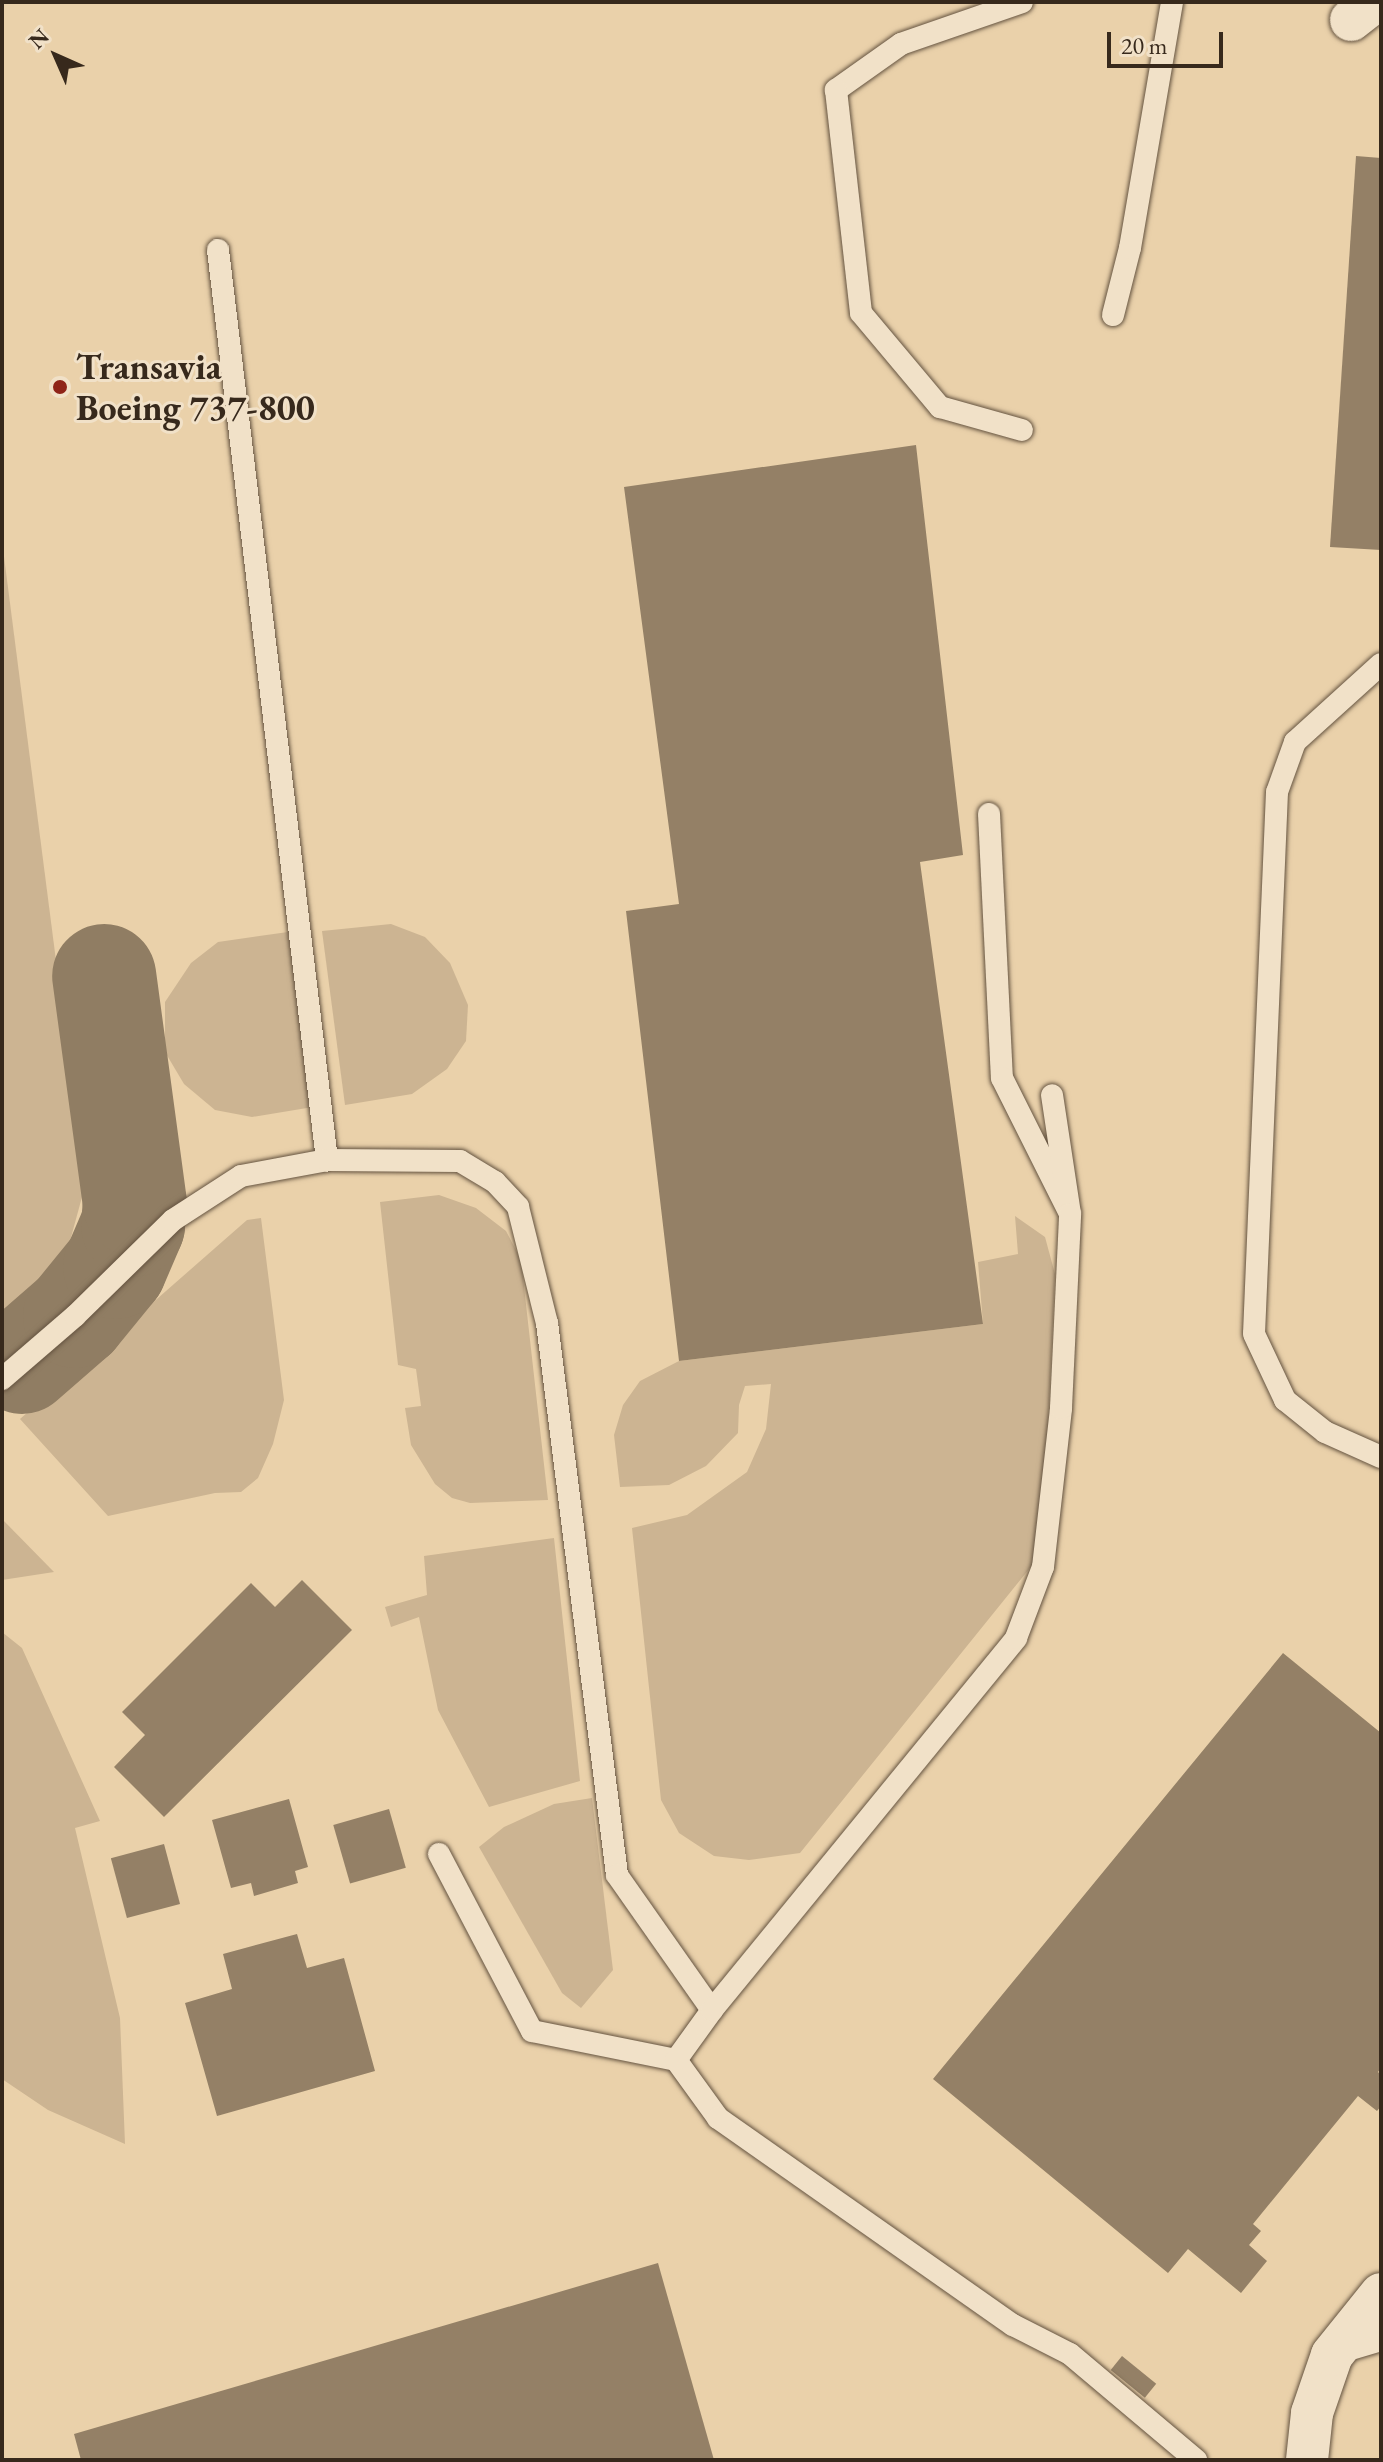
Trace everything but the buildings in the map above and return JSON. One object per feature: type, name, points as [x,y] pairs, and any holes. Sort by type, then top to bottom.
[{"type":"street","points":[[1307,2460],[1312,2413],[1332,2355],[1381,2294]]},
{"type":"lane","points":[[1022,2],[936,29],[901,44],[836,90],[861,313],[940,407],[1022,430]]},
{"type":"lane","points":[[1113,315],[1130,248],[1172,2]]},
{"type":"lane","points":[[218,250],[327,1160]]},
{"type":"lane","points":[[1381,664],[1295,742],[1277,792],[1254,1334],[1285,1400],[1325,1432],[1381,1457]]},
{"type":"lane","points":[[989,814],[1002,1078],[1070,1214]]},
{"type":"lane","points":[[676,2060],[712,2010],[1016,1638],[1043,1567],[1061,1408],[1070,1214],[1052,1095]]},
{"type":"lane","points":[[2,1379],[75,1316],[173,1220],[241,1176],[327,1160],[460,1161],[495,1182],[518,1207],[547,1323],[617,1875],[712,2010]]},
{"type":"lane","points":[[439,1854],[532,2031],[676,2060],[718,2118],[1013,2325],[1070,2354],[1196,2460]]},
{"type":"lane","points":[[1332,2355],[1381,2340]]},
{"type":"shaded area","points":[[2,541],[85,1186],[70,1241],[42,1282],[2,1312]]},
{"type":"shaded area","points":[[391,924],[425,937],[450,963],[468,1005],[466,1041],[447,1069],[412,1094],[345,1105],[322,931]]},
{"type":"shaded area","points":[[288,932],[313,1107],[252,1117],[215,1110],[184,1084],[165,1052],[165,1002],[191,963],[218,942]]},
{"type":"shaded area","points":[[439,1195],[476,1208],[506,1231],[521,1260],[548,1500],[470,1503],[452,1498],[435,1484],[411,1445],[405,1408],[421,1406],[416,1369],[398,1365],[380,1202]]},
{"type":"shaded area","points":[[1015,1216],[1045,1237],[1055,1274],[1042,1553],[800,1853],[749,1860],[714,1856],[679,1833],[661,1800],[632,1528],[687,1515],[747,1472],[766,1429],[771,1384],[745,1386],[739,1405],[738,1433],[706,1466],[669,1485],[620,1487],[614,1435],[623,1405],[640,1381],[679,1361],[983,1324],[978,1262],[1018,1254]]},
{"type":"shaded area","points":[[261,1218],[284,1400],[273,1444],[258,1478],[241,1492],[215,1493],[108,1516],[20,1419],[247,1220]]},
{"type":"shaded area","points":[[2,1519],[54,1572],[2,1580]]},
{"type":"shaded area","points":[[554,1538],[580,1781],[489,1807],[438,1710],[419,1617],[391,1627],[385,1607],[427,1595],[424,1556]]},
{"type":"shaded area","points":[[2,1632],[22,1648],[100,1821],[75,1828],[120,2018],[125,2144],[48,2110],[2,2079]]},
{"type":"shaded area","points":[[592,1798],[613,1970],[581,2008],[562,1993],[479,1847],[504,1827],[554,1804]]},
{"type":"taxiway","points":[[22,1362],[75,1316],[115,1267],[133,1225],[135,1204],[104,976]]},
{"type":"place","name":"Transavia Boeing 737-800","points":[[60,387]]}]
